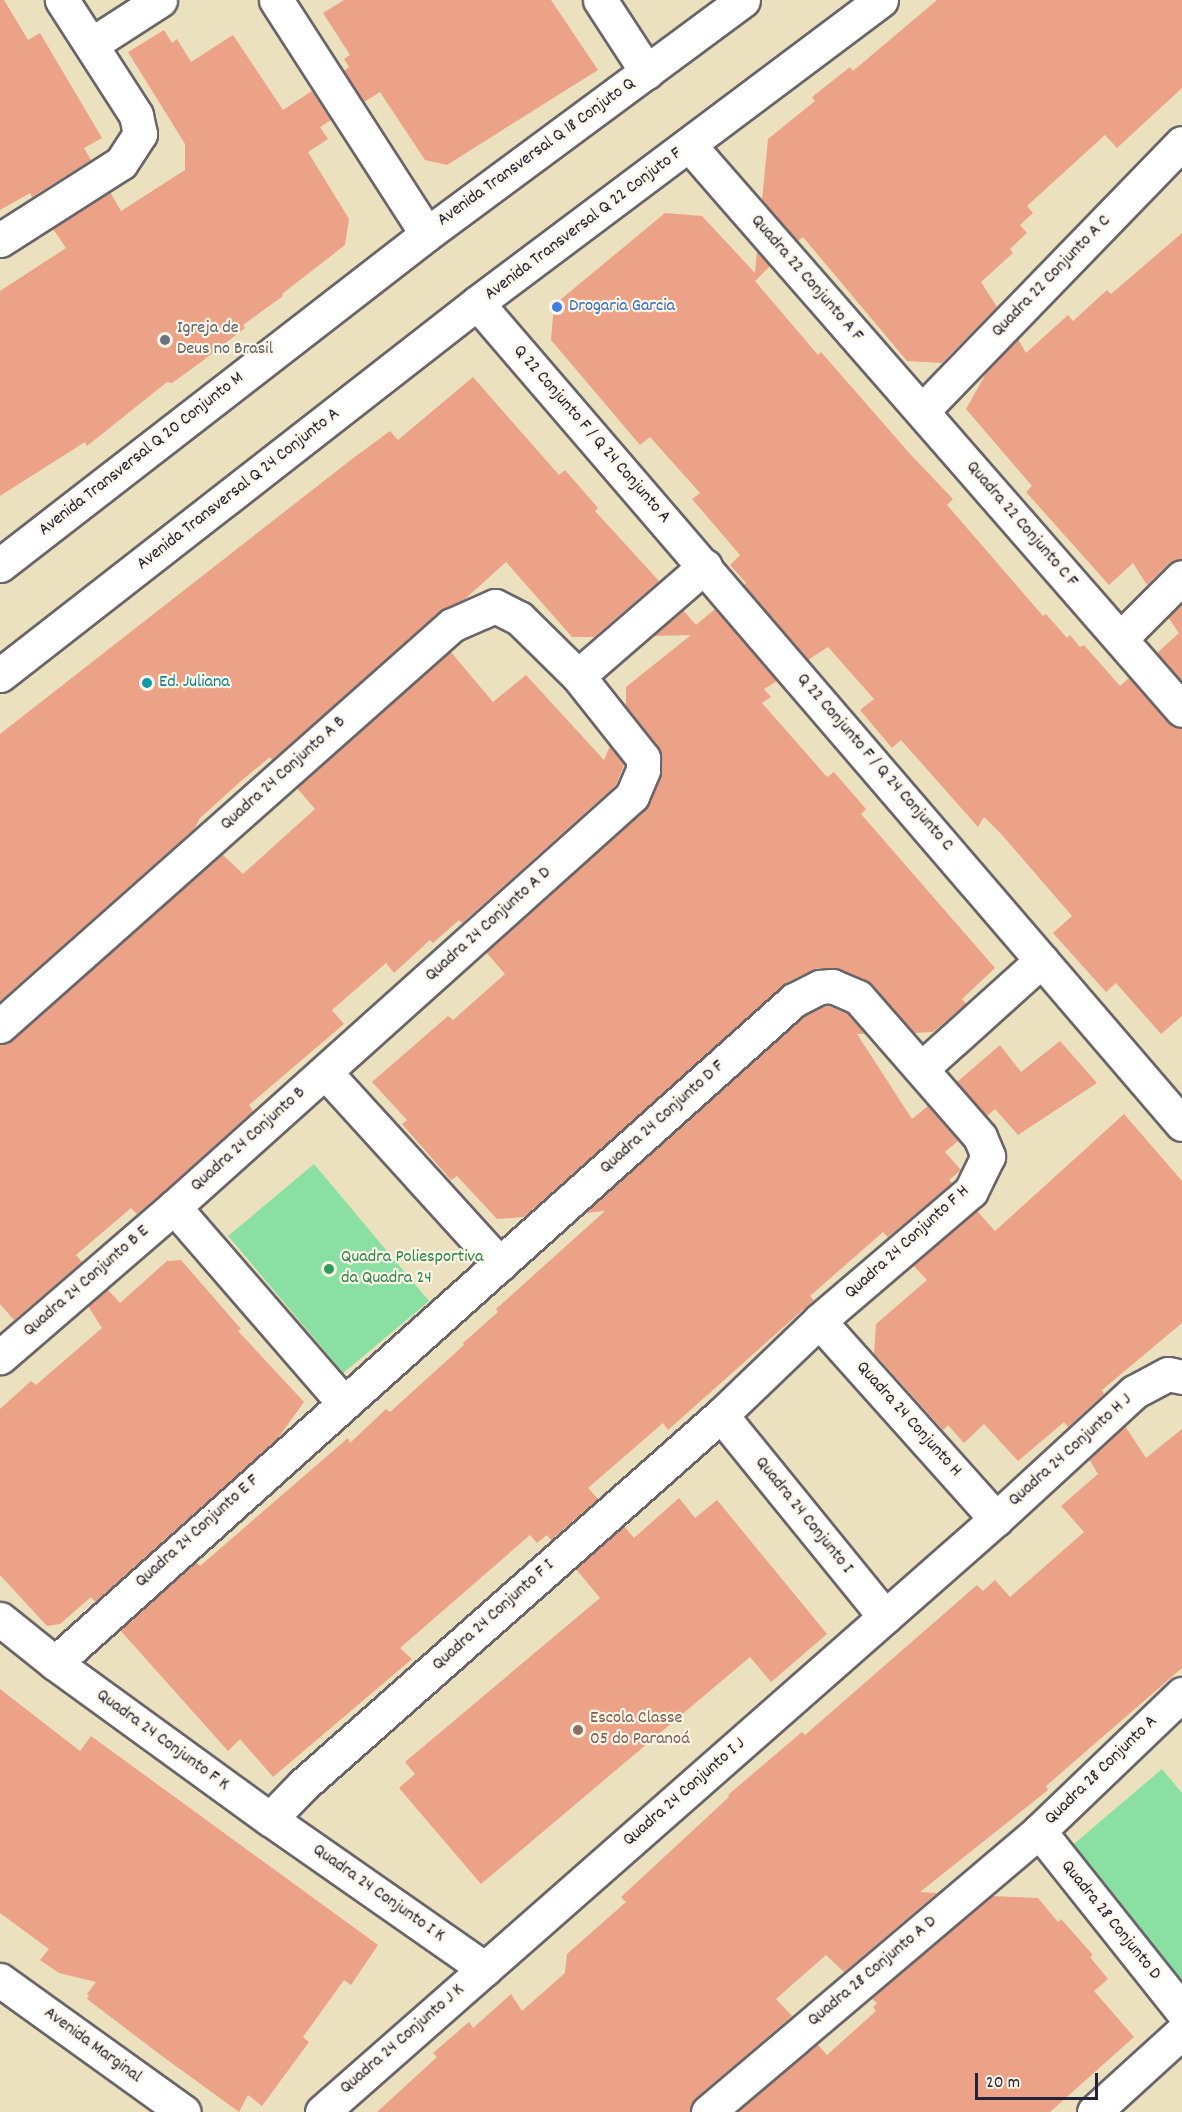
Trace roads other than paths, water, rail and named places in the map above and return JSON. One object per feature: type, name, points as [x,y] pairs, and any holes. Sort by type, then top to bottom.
[{"type":"street","points":[[0,240],[121,163],[140,135],[136,115],[62,0]]},
{"type":"street","points":[[92,44],[160,0]]},
{"type":"street","points":[[276,0],[427,234]]},
{"type":"street","points":[[600,0],[647,72]]},
{"type":"street","name":"Avenida Transversal Q 18 Conjuto Q","points":[[427,234],[743,0]]},
{"type":"street","name":"Avenida Transversal Q 22 Conjuto F","points":[[477,303],[690,146],[881,0]]},
{"type":"street","name":"Quadra 22 Conjunto A C","points":[[922,411],[1182,143]]},
{"type":"street","name":"Quadra 22 Conjunto A F","points":[[690,146],[922,411]]},
{"type":"street","name":"Avenida Transversal Q 20 Conjunto M","points":[[0,566],[427,234]]},
{"type":"street","name":"Q 22 Conjunto F / Q 24 Conjunto A","points":[[477,303],[705,566]]},
{"type":"street","name":"Avenida Transversal Q 24 Conjunto A","points":[[0,675],[477,303]]},
{"type":"street","name":"Quadra 22 Conjunto C F","points":[[922,411],[1182,710]]},
{"type":"street","points":[[578,676],[705,566]]},
{"type":"street","name":"Q 22 Conjunto F / Q 24 Conjunto C","points":[[705,566],[1182,1124]]},
{"type":"street","points":[[1121,638],[1182,577]]},
{"type":"street","name":"Quadra 24 Conjunto A B","points":[[0,1026],[452,625],[495,606],[519,618],[578,676]]},
{"type":"street","points":[[0,656],[15,659],[33,650]]},
{"type":"street","name":"Quadra 24 Conjunto A D","points":[[325,1072],[632,796],[643,770],[643,758],[578,676]]},
{"type":"street","points":[[921,1068],[1042,960]]},
{"type":"street","name":"Quadra 24 Conjunto D F","points":[[343,1402],[794,1000],[820,987],[832,986],[858,997],[921,1068]]},
{"type":"street","name":"Quadra 24 Conjunto F H","points":[[721,1415],[819,1322],[971,1191],[988,1156],[980,1137],[921,1068]]},
{"type":"street","points":[[325,1072],[500,1264]]},
{"type":"street","name":"Quadra 24 Conjunto B","points":[[174,1207],[325,1072]]},
{"type":"street","points":[[174,1207],[343,1402]]},
{"type":"street","name":"Quadra 24 Conjunto B E","points":[[0,1357],[174,1207]]},
{"type":"street","name":"Quadra 24 Conjunto H","points":[[819,1322],[996,1519]]},
{"type":"street","name":"Quadra 24 Conjunto H J","points":[[885,1617],[1134,1392],[1168,1374],[1182,1377]]},
{"type":"street","name":"Quadra 24 Conjunto E F","points":[[55,1663],[343,1402]]},
{"type":"street","name":"Quadra 24 Conjunto I","points":[[721,1415],[885,1617]]},
{"type":"street","name":"Quadra 24 Conjunto F I","points":[[270,1819],[303,1785],[721,1415]]},
{"type":"street","name":"Quadra 24 Conjunto I J","points":[[485,1969],[885,1617]]},
{"type":"street","name":"Quadra 24 Conjunto F K","points":[[0,1619],[55,1663],[270,1819]]},
{"type":"street","name":"Quadra 28 Conjunto A","points":[[1039,1831],[1176,1711]]},
{"type":"street","name":"Quadra 24 Conjunto I K","points":[[270,1819],[485,1969]]},
{"type":"street","name":"Quadra 28 Conjunto D","points":[[1039,1831],[1182,2011]]},
{"type":"street","name":"Quadra 28 Conjunto A D","points":[[708,2112],[1039,1831]]},
{"type":"street","name":"Quadra 24 Conjunto J K","points":[[322,2112],[485,1969]]},
{"type":"street","name":"Avenida Marginal","points":[[0,1980],[184,2112]]},
{"type":"street","points":[[1094,2112],[1182,2032]]},
{"type":"place","name":"Drogaria Garcia","points":[[557,307]]},
{"type":"place","name":"Igreja de Deus no Brasil","points":[[165,340]]},
{"type":"place","name":"Ed. Juliana","points":[[147,683]]},
{"type":"place","name":"Quadra Poliesportiva da Quadra 24","points":[[329,1269]]},
{"type":"place","name":"Escola Classe 05 do Paranoá","points":[[578,1730]]}]
